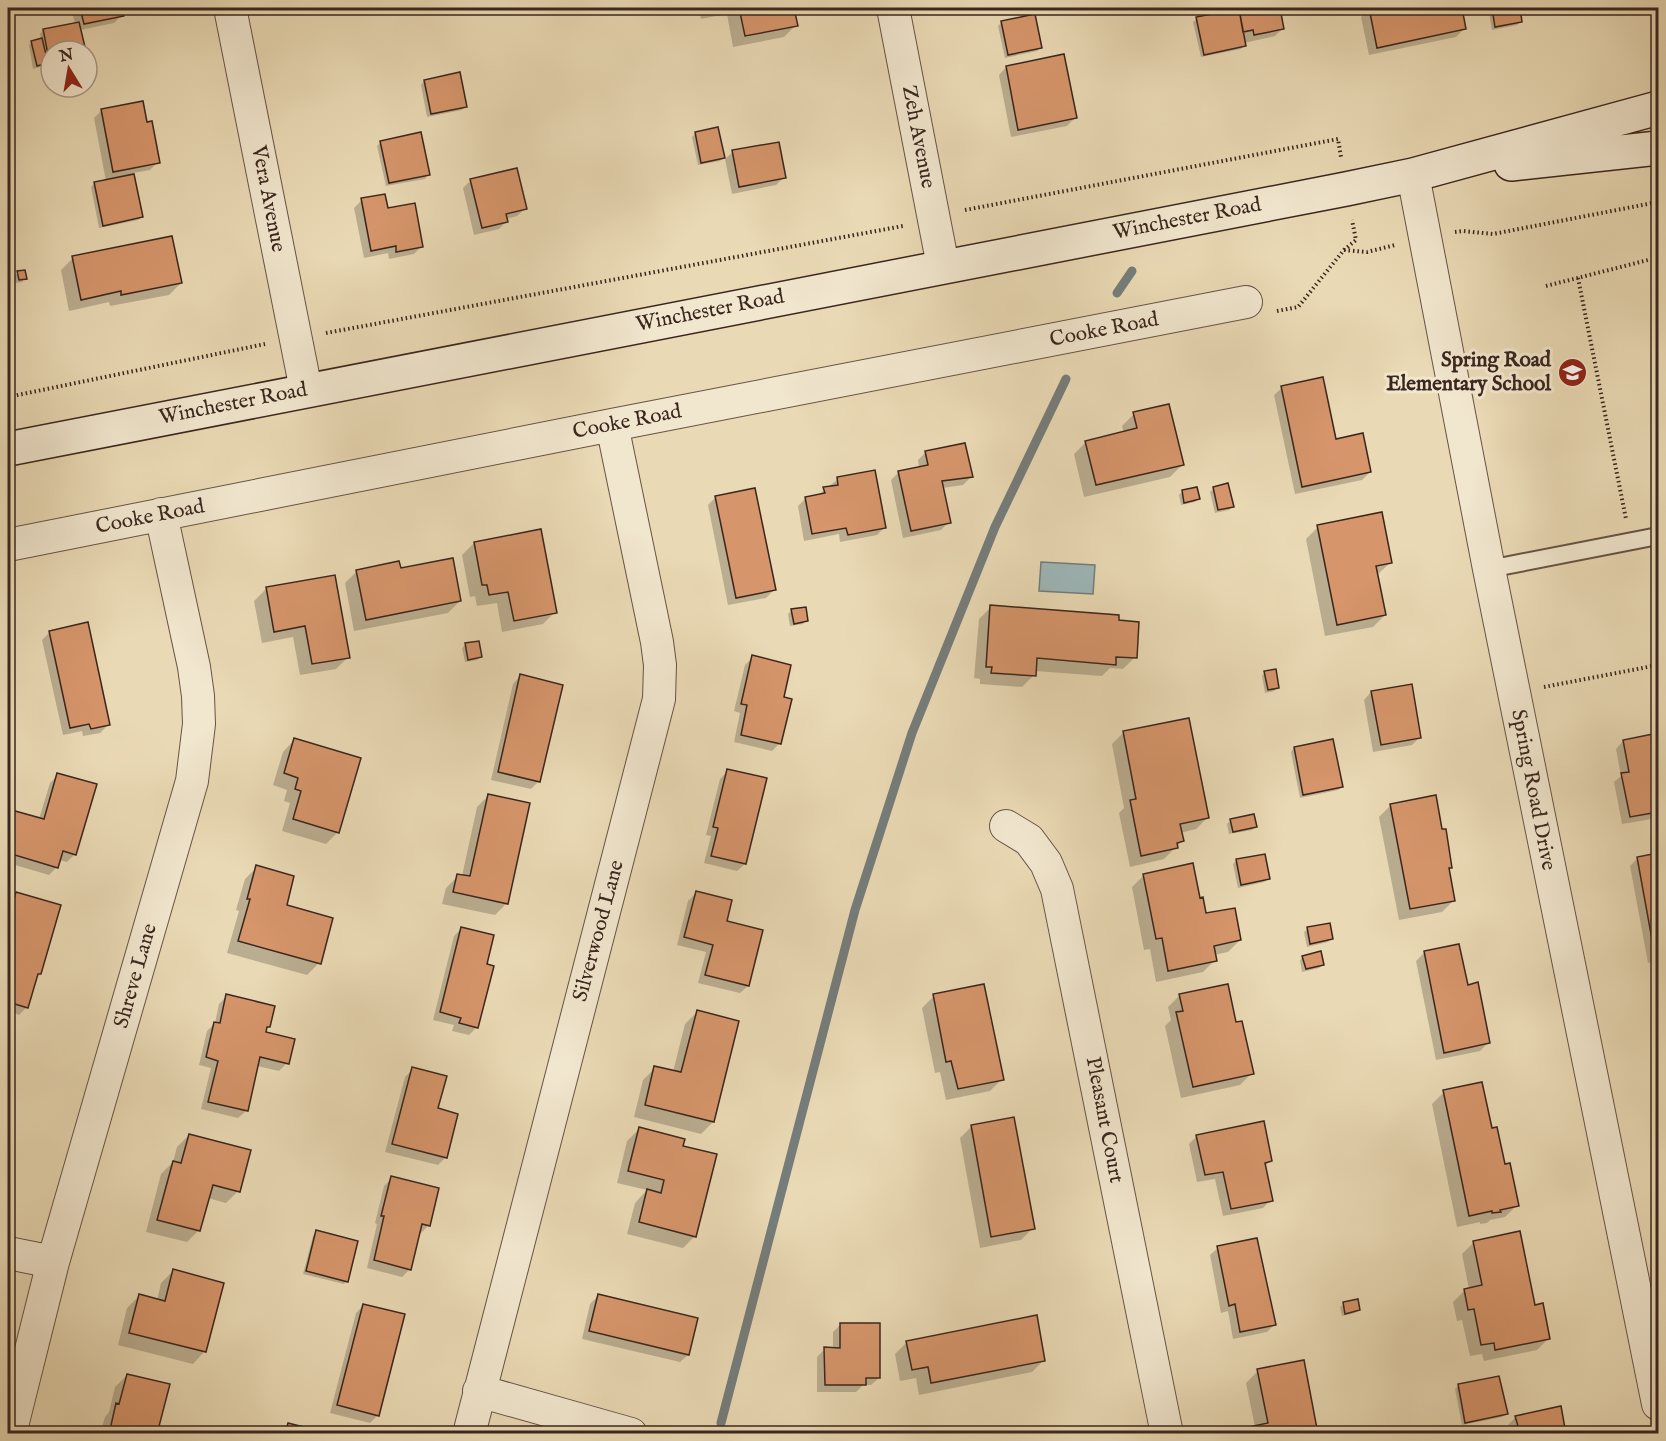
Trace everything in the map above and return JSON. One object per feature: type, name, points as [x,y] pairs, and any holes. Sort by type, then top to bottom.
[{"type":"main road","name":"Winchester Road","points":[[8,449],[1413,175],[1659,108]]},
{"type":"main road","name":"Winchester Road","points":[[1413,175],[1659,148]]},
{"type":"street","name":"Vera Avenue","points":[[230,8],[306,390]]},
{"type":"street","name":"Zeh Avenue","points":[[893,8],[943,266]]},
{"type":"street","name":"Spring Road Drive","points":[[1413,175],[1489,568],[1659,1404]]},
{"type":"street","name":"Cooke Road","points":[[8,545],[1246,302]]},
{"type":"street","name":"Silverwood Lane","points":[[469,1434],[659,699],[660,665],[657,642],[612,425]]},
{"type":"street","name":"Shreve Lane","points":[[10,1434],[53,1262],[192,781],[197,753],[198,715],[194,667],[161,514]]},
{"type":"street","name":"Pleasant Court","points":[[1006,826],[1029,840],[1046,863],[1057,889],[1165,1433]]},
{"type":"street","points":[[8,1253],[53,1262]]},
{"type":"street","points":[[479,1391],[631,1434]]},
{"type":"lane","points":[[1489,568],[1659,536]]},
{"type":"path","points":[[1463,231],[1493,234],[1659,202]]},
{"type":"path","points":[[1344,250],[1367,252],[1386,246]]},
{"type":"path","points":[[1546,286],[1648,260]]},
{"type":"path","points":[[1578,278],[1630,541]]},
{"type":"path","points":[[1535,689],[1659,665]]},
{"type":"water","points":[[1041,562],[1095,565],[1093,594],[1039,591]]},
{"type":"building","points":[[80,8],[122,8],[124,16],[84,24]]},
{"type":"building","points":[[739,8],[794,8],[798,26],[745,36]]},
{"type":"building","points":[[1280,8],[1284,29],[1254,35],[1253,30],[1243,32],[1239,9]]},
{"type":"building","points":[[1369,8],[1462,8],[1466,29],[1377,48]]},
{"type":"building","points":[[1492,8],[1520,8],[1522,22],[1495,27]]},
{"type":"building","points":[[1239,9],[1246,46],[1204,55],[1196,17]]},
{"type":"building","points":[[1035,14],[1042,48],[1008,55],[1001,21]]},
{"type":"building","points":[[79,22],[83,39],[45,39],[43,29]]},
{"type":"building","points":[[42,38],[39,39],[39,65],[37,66],[31,41]]},
{"type":"building","points":[[1064,54],[1077,118],[1018,130],[1006,66]]},
{"type":"building","points":[[460,72],[467,107],[431,114],[424,80]]},
{"type":"building","points":[[143,101],[147,122],[152,121],[160,163],[113,172],[101,109]]},
{"type":"building","points":[[718,127],[725,158],[701,163],[695,132]]},
{"type":"building","points":[[421,132],[430,175],[389,183],[380,141]]},
{"type":"building","points":[[779,142],[786,178],[739,187],[732,150]]},
{"type":"building","points":[[517,168],[527,209],[506,214],[508,222],[482,228],[470,179]]},
{"type":"building","points":[[134,174],[143,217],[103,226],[94,182]]},
{"type":"building","points":[[385,194],[388,208],[415,203],[423,247],[396,252],[396,246],[371,251],[361,198]]},
{"type":"building","points":[[172,236],[182,283],[121,295],[121,291],[81,300],[72,256]]},
{"type":"building","points":[[25,270],[27,279],[19,280],[17,271]]},
{"type":"building","points":[[1323,377],[1336,439],[1363,433],[1371,472],[1302,487],[1281,386]]},
{"type":"building","points":[[1169,404],[1184,465],[1096,485],[1085,441],[1137,428],[1133,412]]},
{"type":"building","points":[[965,443],[973,477],[942,481],[951,523],[911,531],[898,471],[928,465],[925,451]]},
{"type":"building","points":[[875,470],[886,528],[848,535],[846,528],[812,534],[805,497],[825,493],[823,487],[838,485],[837,477]]},
{"type":"building","points":[[1228,483],[1234,507],[1218,510],[1213,487]]},
{"type":"building","points":[[1197,487],[1200,499],[1184,503],[1182,490]]},
{"type":"building","points":[[755,488],[776,590],[736,598],[715,496]]},
{"type":"building","points":[[1382,512],[1392,563],[1376,566],[1386,615],[1337,625],[1317,525]]},
{"type":"building","points":[[541,529],[557,613],[514,621],[508,592],[489,595],[487,585],[482,585],[474,542]]},
{"type":"building","points":[[453,558],[461,601],[366,620],[356,570],[399,561],[401,568]]},
{"type":"building","points":[[335,575],[350,658],[312,664],[305,626],[274,632],[266,587]]},
{"type":"building","points":[[990,605],[1119,615],[1119,620],[1139,622],[1137,658],[1116,657],[1116,665],[1037,658],[1036,676],[991,673],[992,667],[986,667]]},
{"type":"building","points":[[806,607],[808,621],[794,624],[791,609]]},
{"type":"building","points":[[88,622],[110,725],[91,729],[89,724],[70,728],[49,631]]},
{"type":"building","points":[[479,641],[482,657],[468,660],[465,643]]},
{"type":"building","points":[[752,655],[791,665],[784,697],[792,699],[781,744],[741,735],[747,705],[741,704]]},
{"type":"building","points":[[1276,669],[1279,688],[1268,690],[1264,671]]},
{"type":"building","points":[[520,674],[563,685],[540,782],[498,772]]},
{"type":"building","points":[[1412,684],[1421,738],[1381,745],[1371,691]]},
{"type":"building","points":[[1189,718],[1209,818],[1180,824],[1184,841],[1177,843],[1178,848],[1141,856],[1130,800],[1136,799],[1123,731]]},
{"type":"building","points":[[1658,733],[1658,812],[1630,817],[1621,773],[1629,772],[1623,740]]},
{"type":"building","points":[[294,738],[361,758],[339,833],[293,819],[301,791],[295,789],[298,778],[284,773]]},
{"type":"building","points":[[1333,739],[1343,787],[1303,795],[1294,747]]},
{"type":"building","points":[[727,769],[767,778],[746,864],[711,856],[718,828],[713,827]]},
{"type":"building","points":[[57,773],[97,784],[76,855],[63,851],[58,868],[8,853],[8,809],[44,819]]},
{"type":"building","points":[[488,794],[530,803],[508,904],[453,892],[457,874],[470,876]]},
{"type":"building","points":[[1436,795],[1442,829],[1446,829],[1452,868],[1449,868],[1455,901],[1410,909],[1390,804]]},
{"type":"building","points":[[1254,814],[1257,827],[1233,832],[1230,819]]},
{"type":"building","points":[[1658,853],[1658,956],[1655,956],[1637,857]]},
{"type":"building","points":[[1265,854],[1270,879],[1241,885],[1236,859]]},
{"type":"building","points":[[1193,863],[1200,898],[1203,897],[1206,913],[1235,908],[1241,940],[1214,946],[1217,961],[1168,971],[1162,938],[1156,939],[1143,874]]},
{"type":"building","points":[[256,865],[294,876],[287,905],[333,918],[321,964],[238,941],[250,899],[247,899]]},
{"type":"building","points":[[696,891],[732,900],[727,921],[763,930],[749,986],[705,975],[713,945],[684,937]]},
{"type":"building","points":[[16,892],[61,905],[41,974],[38,974],[28,1008],[8,1002],[8,921]]},
{"type":"building","points":[[1330,923],[1333,939],[1310,944],[1307,927]]},
{"type":"building","points":[[461,927],[494,935],[487,964],[494,966],[478,1028],[459,1023],[461,1018],[440,1012]]},
{"type":"building","points":[[1459,944],[1468,985],[1478,982],[1490,1043],[1444,1053],[1424,951]]},
{"type":"building","points":[[1321,951],[1324,965],[1306,969],[1302,956]]},
{"type":"building","points":[[984,984],[1004,1080],[958,1089],[951,1061],[946,1062],[933,994]]},
{"type":"building","points":[[1228,984],[1236,1022],[1242,1021],[1254,1074],[1193,1087],[1176,1012],[1183,1011],[1179,994]]},
{"type":"building","points":[[226,994],[275,1006],[270,1027],[267,1027],[266,1032],[295,1039],[289,1064],[260,1057],[248,1111],[208,1102],[218,1061],[206,1057],[214,1022],[220,1023]]},
{"type":"building","points":[[697,1010],[739,1021],[714,1122],[645,1105],[654,1066],[681,1072]]},
{"type":"building","points":[[412,1067],[447,1076],[438,1108],[458,1114],[447,1158],[392,1144]]},
{"type":"building","points":[[1482,1082],[1492,1128],[1497,1127],[1505,1164],[1510,1163],[1519,1206],[1500,1210],[1501,1212],[1492,1213],[1492,1211],[1469,1216],[1443,1090]]},
{"type":"building","points":[[1014,1117],[1035,1229],[991,1237],[971,1125]]},
{"type":"building","points":[[1264,1121],[1272,1161],[1265,1163],[1273,1201],[1231,1209],[1223,1172],[1205,1175],[1196,1135]]},
{"type":"building","points":[[639,1127],[685,1139],[683,1146],[717,1154],[696,1237],[639,1222],[647,1189],[661,1193],[664,1180],[628,1171]]},
{"type":"building","points":[[189,1134],[251,1150],[240,1192],[213,1185],[200,1231],[157,1220],[173,1161],[181,1163]]},
{"type":"building","points":[[391,1176],[439,1188],[430,1226],[422,1224],[411,1270],[374,1260],[384,1216],[381,1216]]},
{"type":"building","points":[[316,1230],[358,1241],[348,1282],[306,1271]]},
{"type":"building","points":[[1520,1231],[1535,1305],[1543,1303],[1550,1339],[1495,1350],[1494,1343],[1481,1345],[1474,1309],[1468,1310],[1464,1289],[1482,1285],[1473,1241]]},
{"type":"building","points":[[1257,1238],[1276,1325],[1240,1332],[1235,1304],[1229,1306],[1217,1246]]},
{"type":"building","points":[[173,1269],[224,1283],[206,1352],[129,1333],[139,1294],[165,1301]]},
{"type":"building","points":[[598,1294],[698,1318],[689,1355],[589,1331]]},
{"type":"building","points":[[1358,1299],[1360,1310],[1345,1314],[1343,1302]]},
{"type":"building","points":[[363,1304],[405,1314],[379,1416],[337,1405]]},
{"type":"building","points":[[1037,1315],[1045,1361],[931,1383],[928,1367],[912,1370],[906,1341]]},
{"type":"building","points":[[840,1323],[880,1323],[880,1378],[866,1378],[866,1385],[825,1385],[824,1347],[840,1348]]},
{"type":"building","points":[[1304,1360],[1318,1434],[1254,1434],[1253,1426],[1268,1423],[1257,1369]]},
{"type":"building","points":[[127,1374],[170,1384],[157,1434],[109,1434],[116,1403],[119,1404]]},
{"type":"building","points":[[1499,1376],[1508,1414],[1465,1423],[1458,1384]]},
{"type":"building","points":[[1561,1406],[1566,1434],[1489,1434],[1518,1426],[1515,1416]]},
{"type":"building","points":[[288,1423],[332,1434],[285,1434]]},
{"type":"building","points":[[1386,1428],[1387,1434],[1368,1434],[1368,1432]]},
{"type":"waterway","points":[[1117,293],[1132,271]]},
{"type":"waterway","points":[[721,1423],[855,910],[912,733],[995,527],[1066,379]]},
{"type":"place","name":"Spring Road Elementary School","points":[[1572,372]]}]
